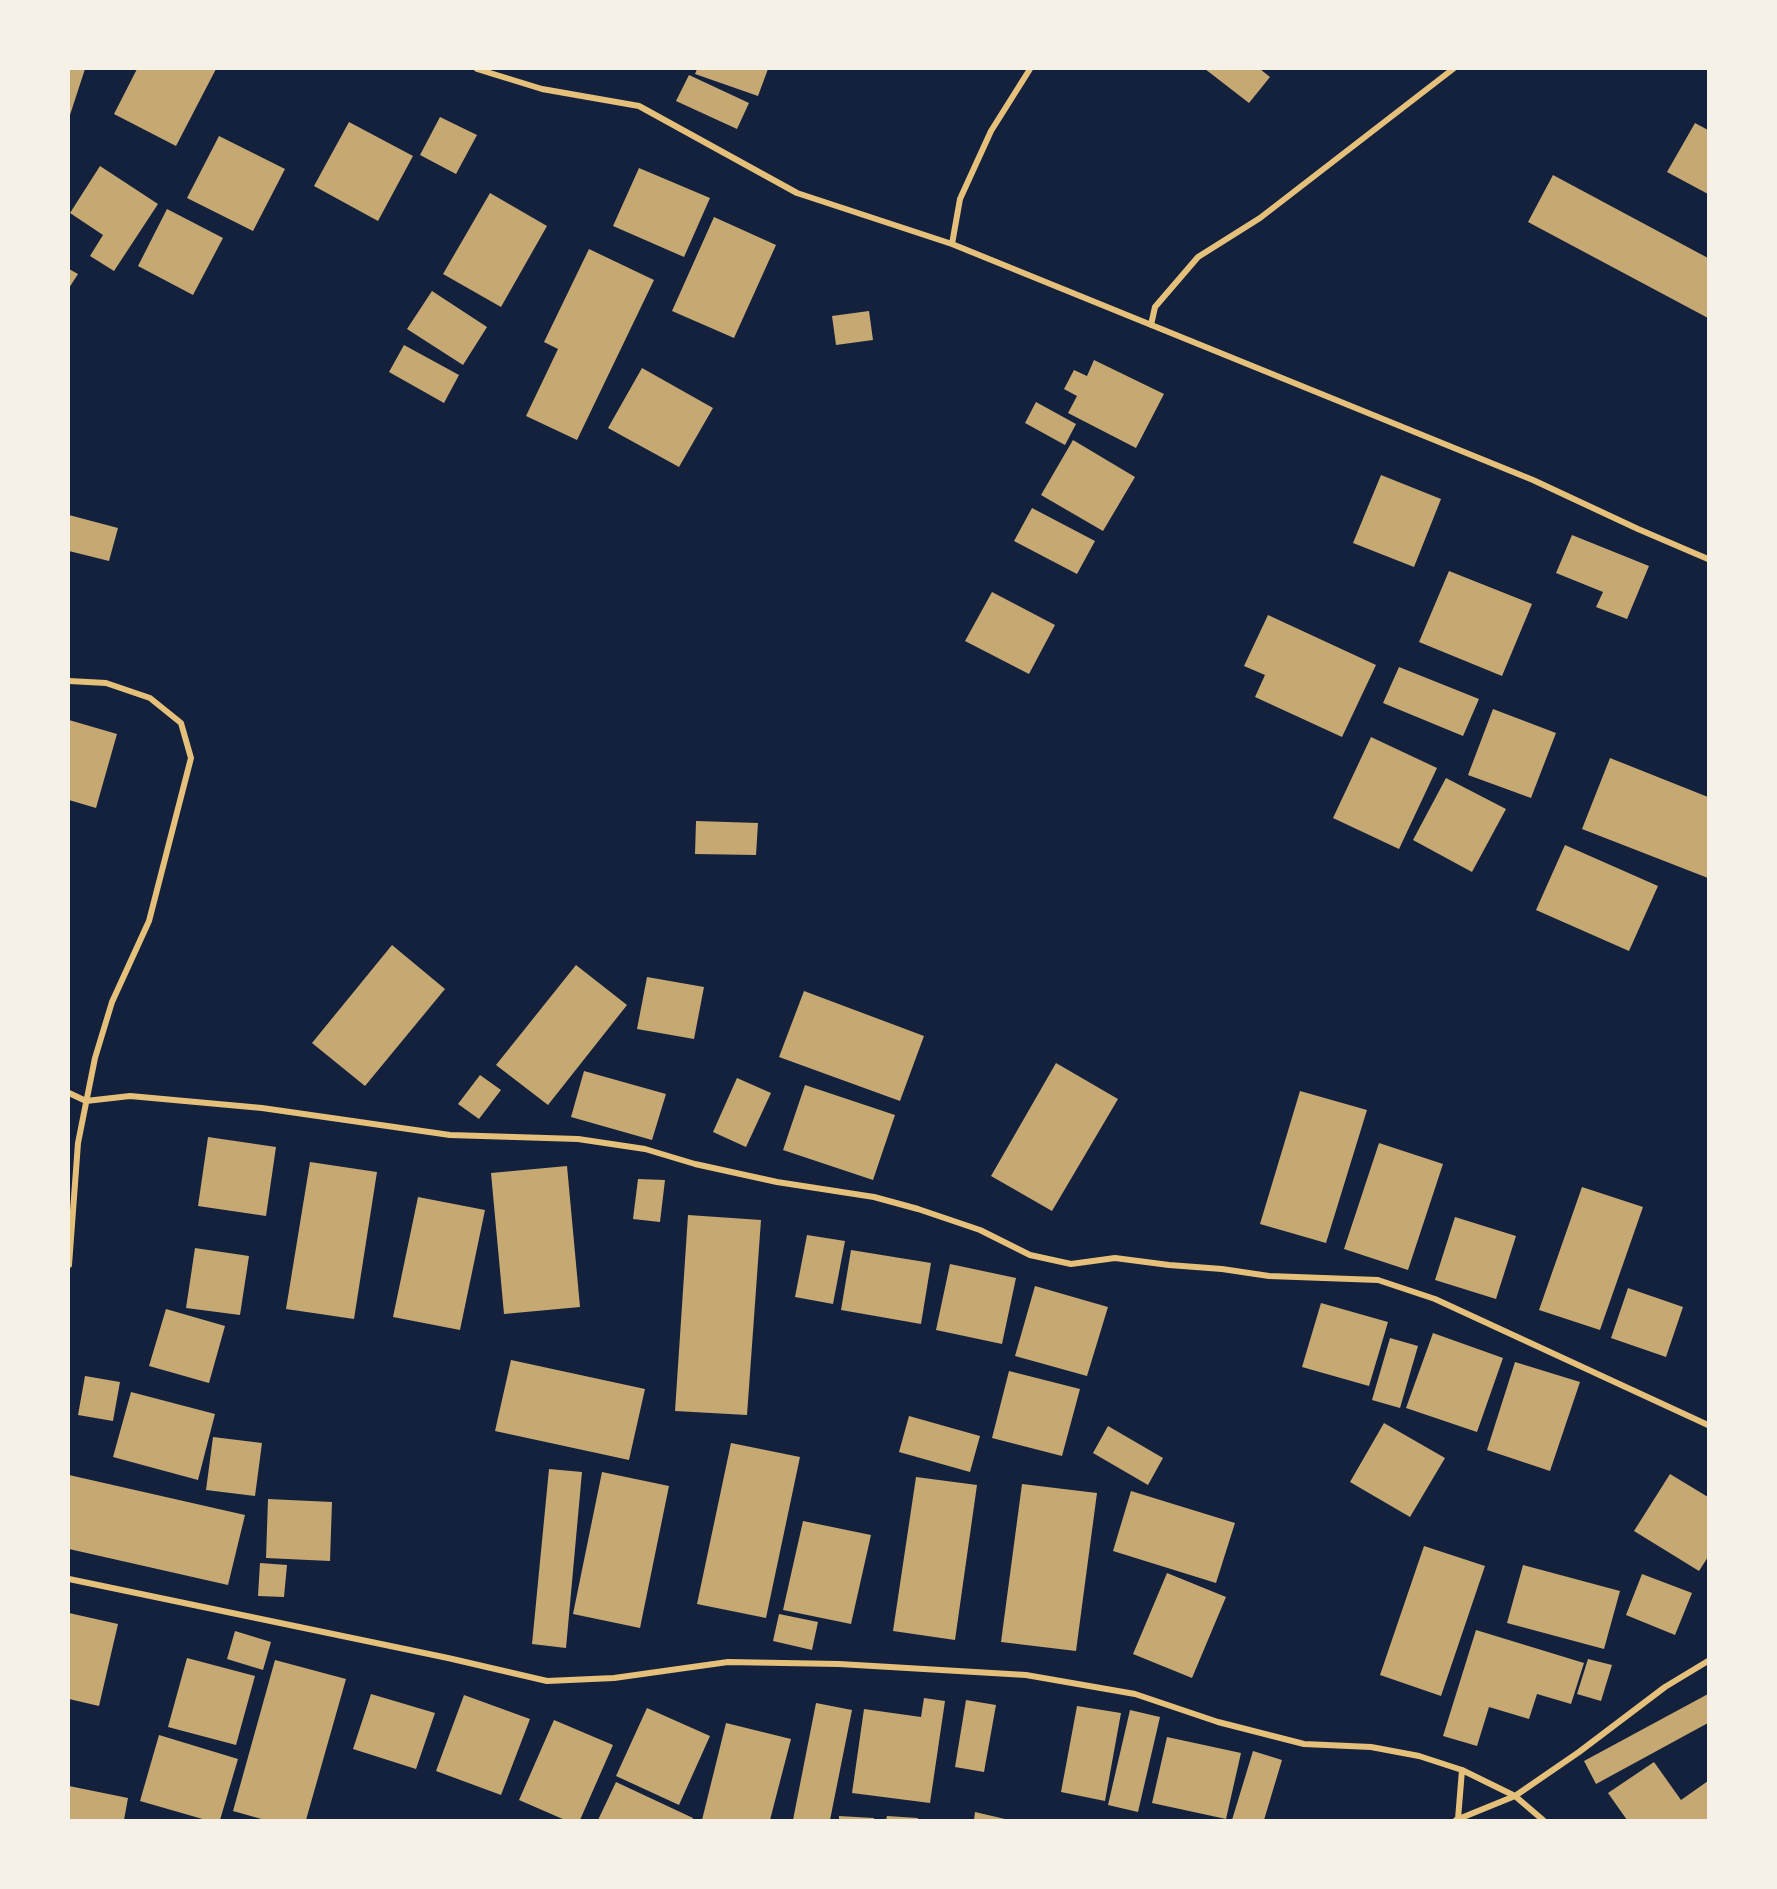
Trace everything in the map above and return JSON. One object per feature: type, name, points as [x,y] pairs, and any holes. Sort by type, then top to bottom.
[{"type":"street","points":[[477,69],[542,89],[639,106],[797,192],[952,244],[1533,480],[1708,559]]},
{"type":"street","points":[[952,244],[960,199],[991,131],[1030,69]]},
{"type":"street","points":[[1151,325],[1155,307],[1198,257],[1260,218],[1453,69]]},
{"type":"street","points":[[69,681],[106,683],[150,698],[181,723],[191,758],[149,921],[112,1002],[95,1058],[78,1143],[69,1265]]},
{"type":"street","points":[[69,1093],[86,1101],[130,1096],[262,1108],[450,1135],[578,1139],[645,1149],[695,1164],[777,1182],[874,1197],[980,1230],[1030,1255],[1071,1264],[1115,1258],[1269,1276],[1378,1280],[1435,1299],[1708,1425]]},
{"type":"street","points":[[69,1580],[448,1658],[547,1681],[614,1678],[728,1662],[839,1664],[1026,1675],[1135,1694],[1218,1722],[1304,1744],[1371,1747],[1419,1756],[1462,1770],[1515,1796],[1542,1820]]},
{"type":"street","points":[[1462,1770],[1457,1820],[1515,1796],[1579,1752],[1665,1687],[1708,1661]]},
{"type":"building","points":[[69,69],[85,69],[69,118]]},
{"type":"building","points":[[137,69],[216,69],[176,146],[114,114]]},
{"type":"building","points":[[697,69],[768,69],[758,96],[695,74]]},
{"type":"building","points":[[1205,69],[1260,69],[1270,77],[1249,103]]},
{"type":"building","points":[[689,75],[749,103],[737,129],[676,101]]},
{"type":"building","points":[[440,117],[477,135],[456,174],[420,155]]},
{"type":"building","points":[[349,122],[413,156],[378,221],[314,186]]},
{"type":"building","points":[[1695,123],[1708,130],[1708,194],[1667,172]]},
{"type":"building","points":[[219,136],[285,169],[253,231],[187,198]]},
{"type":"building","points":[[100,166],[158,204],[114,271],[90,256],[103,235],[70,213]]},
{"type":"building","points":[[639,168],[710,198],[684,257],[613,226]]},
{"type":"building","points":[[1553,175],[1708,258],[1708,318],[1528,222]]},
{"type":"building","points":[[490,193],[547,226],[501,307],[443,274]]},
{"type":"building","points":[[167,209],[223,238],[193,295],[138,266]]},
{"type":"building","points":[[714,217],[776,245],[734,338],[672,311]]},
{"type":"building","points":[[589,249],[654,280],[577,440],[526,416],[558,349],[544,342]]},
{"type":"building","points":[[69,269],[78,274],[69,288]]},
{"type":"building","points":[[432,291],[487,327],[463,365],[407,329]]},
{"type":"building","points":[[869,311],[873,340],[836,345],[832,316]]},
{"type":"building","points":[[404,345],[459,375],[444,403],[389,372]]},
{"type":"building","points":[[1094,360],[1164,394],[1136,448],[1068,413],[1077,396],[1064,389],[1074,370],[1087,376]]},
{"type":"building","points":[[642,368],[713,408],[679,467],[608,428]]},
{"type":"building","points":[[1036,402],[1076,424],[1065,445],[1025,423]]},
{"type":"building","points":[[1073,440],[1135,477],[1103,531],[1041,495]]},
{"type":"building","points":[[1381,475],[1441,499],[1414,567],[1353,543]]},
{"type":"building","points":[[1032,508],[1095,541],[1077,574],[1014,541]]},
{"type":"building","points":[[69,515],[118,528],[109,561],[69,551]]},
{"type":"building","points":[[1572,535],[1649,566],[1627,619],[1596,607],[1603,592],[1556,573]]},
{"type":"building","points":[[1449,571],[1532,604],[1502,676],[1419,642]]},
{"type":"building","points":[[992,592],[1055,625],[1029,674],[965,641]]},
{"type":"building","points":[[1268,615],[1376,665],[1342,737],[1255,697],[1265,675],[1244,666]]},
{"type":"building","points":[[1399,667],[1479,699],[1463,736],[1383,703]]},
{"type":"building","points":[[1493,709],[1556,733],[1531,798],[1468,775]]},
{"type":"building","points":[[69,720],[117,734],[96,808],[69,800]]},
{"type":"building","points":[[1371,737],[1437,768],[1399,849],[1333,818]]},
{"type":"building","points":[[1610,758],[1708,797],[1708,878],[1582,829]]},
{"type":"building","points":[[1446,778],[1506,809],[1472,872],[1413,840]]},
{"type":"building","points":[[696,821],[758,823],[756,855],[695,854]]},
{"type":"building","points":[[1565,845],[1658,886],[1629,951],[1536,910]]},
{"type":"building","points":[[392,945],[445,989],[365,1086],[312,1043]]},
{"type":"building","points":[[576,965],[627,1005],[548,1105],[496,1065]]},
{"type":"building","points":[[647,977],[704,987],[694,1039],[637,1029]]},
{"type":"building","points":[[804,991],[924,1036],[900,1101],[779,1057]]},
{"type":"building","points":[[1056,1063],[1118,1099],[1052,1211],[991,1176]]},
{"type":"building","points":[[584,1071],[666,1094],[652,1140],[571,1117]]},
{"type":"building","points":[[480,1075],[501,1090],[479,1119],[458,1104]]},
{"type":"building","points":[[737,1078],[771,1093],[746,1147],[713,1132]]},
{"type":"building","points":[[805,1085],[895,1115],[873,1180],[783,1150]]},
{"type":"building","points":[[1300,1091],[1367,1110],[1326,1243],[1260,1224]]},
{"type":"building","points":[[208,1137],[276,1147],[266,1216],[198,1206]]},
{"type":"building","points":[[1379,1143],[1443,1164],[1408,1270],[1344,1249]]},
{"type":"building","points":[[310,1162],[377,1172],[354,1319],[286,1309]]},
{"type":"building","points":[[567,1166],[580,1307],[504,1314],[491,1173]]},
{"type":"building","points":[[638,1179],[665,1180],[660,1222],[633,1219]]},
{"type":"building","points":[[1582,1187],[1643,1207],[1600,1330],[1539,1310]]},
{"type":"building","points":[[418,1197],[485,1210],[460,1330],[393,1317]]},
{"type":"building","points":[[688,1215],[761,1220],[747,1415],[675,1411]]},
{"type":"building","points":[[1455,1217],[1516,1236],[1496,1299],[1435,1280]]},
{"type":"building","points":[[807,1235],[845,1241],[833,1304],[795,1297]]},
{"type":"building","points":[[195,1248],[249,1256],[240,1315],[186,1308]]},
{"type":"building","points":[[851,1250],[931,1263],[921,1324],[841,1310]]},
{"type":"building","points":[[950,1264],[1016,1278],[1002,1344],[936,1330]]},
{"type":"building","points":[[1035,1286],[1108,1307],[1087,1376],[1015,1356]]},
{"type":"building","points":[[1628,1288],[1683,1307],[1666,1357],[1611,1338]]},
{"type":"building","points":[[1321,1303],[1388,1322],[1369,1386],[1302,1367]]},
{"type":"building","points":[[166,1309],[225,1326],[209,1383],[149,1366]]},
{"type":"building","points":[[1433,1333],[1503,1358],[1477,1432],[1406,1408]]},
{"type":"building","points":[[1390,1338],[1418,1346],[1400,1408],[1372,1400]]},
{"type":"building","points":[[511,1360],[645,1389],[629,1460],[495,1431]]},
{"type":"building","points":[[1515,1362],[1580,1382],[1550,1471],[1487,1450]]},
{"type":"building","points":[[1009,1371],[1080,1389],[1062,1456],[992,1438]]},
{"type":"building","points":[[85,1376],[120,1382],[113,1421],[78,1415]]},
{"type":"building","points":[[131,1392],[215,1414],[198,1480],[113,1457]]},
{"type":"building","points":[[909,1416],[980,1436],[970,1472],[899,1452]]},
{"type":"building","points":[[1384,1423],[1445,1458],[1410,1517],[1350,1482]]},
{"type":"building","points":[[1108,1426],[1163,1458],[1148,1485],[1093,1453]]},
{"type":"building","points":[[213,1437],[262,1443],[255,1496],[206,1490]]},
{"type":"building","points":[[731,1443],[800,1457],[766,1618],[697,1604]]},
{"type":"building","points":[[549,1469],[582,1472],[566,1648],[532,1644]]},
{"type":"building","points":[[602,1472],[669,1486],[640,1628],[573,1614]]},
{"type":"building","points":[[1670,1474],[1708,1497],[1708,1557],[1699,1571],[1634,1531]]},
{"type":"building","points":[[69,1475],[245,1515],[228,1585],[69,1549]]},
{"type":"building","points":[[916,1477],[977,1485],[955,1640],[893,1631]]},
{"type":"building","points":[[1022,1484],[1097,1493],[1076,1651],[1001,1642]]},
{"type":"building","points":[[1131,1491],[1235,1523],[1216,1583],[1113,1551]]},
{"type":"building","points":[[268,1499],[332,1502],[330,1561],[266,1558]]},
{"type":"building","points":[[803,1521],[871,1535],[851,1624],[783,1610]]},
{"type":"building","points":[[1424,1546],[1485,1566],[1441,1696],[1380,1675]]},
{"type":"building","points":[[260,1563],[287,1565],[284,1597],[258,1596]]},
{"type":"building","points":[[1523,1565],[1620,1591],[1604,1649],[1507,1623]]},
{"type":"building","points":[[1167,1573],[1226,1597],[1192,1678],[1133,1654]]},
{"type":"building","points":[[1642,1574],[1692,1593],[1675,1635],[1626,1615]]},
{"type":"building","points":[[69,1613],[118,1624],[99,1706],[69,1699]]},
{"type":"building","points":[[779,1614],[818,1622],[812,1650],[773,1641]]},
{"type":"building","points":[[1476,1630],[1584,1663],[1571,1704],[1537,1694],[1529,1719],[1489,1707],[1477,1746],[1443,1736]]},
{"type":"building","points":[[235,1631],[271,1642],[263,1670],[227,1659]]},
{"type":"building","points":[[187,1658],[255,1676],[236,1745],[168,1727]]},
{"type":"building","points":[[1588,1659],[1612,1665],[1601,1701],[1577,1694]]},
{"type":"building","points":[[275,1660],[346,1679],[306,1820],[265,1820],[233,1811]]},
{"type":"building","points":[[371,1694],[435,1713],[416,1769],[353,1749]]},
{"type":"building","points":[[1708,1694],[1708,1723],[1596,1784],[1584,1761]]},
{"type":"building","points":[[464,1695],[530,1719],[501,1795],[436,1771]]},
{"type":"building","points":[[924,1698],[945,1701],[930,1803],[852,1793],[864,1709],[921,1717]]},
{"type":"building","points":[[966,1700],[996,1705],[984,1772],[955,1767]]},
{"type":"building","points":[[816,1703],[852,1710],[830,1820],[793,1820]]},
{"type":"building","points":[[1077,1706],[1121,1713],[1105,1801],[1061,1792]]},
{"type":"building","points":[[647,1708],[710,1736],[679,1805],[616,1776]]},
{"type":"building","points":[[1130,1710],[1160,1717],[1138,1812],[1108,1805]]},
{"type":"building","points":[[554,1720],[613,1745],[580,1820],[565,1820],[519,1800]]},
{"type":"building","points":[[726,1723],[791,1739],[770,1820],[702,1820]]},
{"type":"building","points":[[159,1735],[238,1759],[220,1820],[206,1820],[140,1801]]},
{"type":"building","points":[[1167,1737],[1241,1753],[1226,1819],[1152,1803]]},
{"type":"building","points":[[1253,1751],[1282,1760],[1264,1820],[1232,1820]]},
{"type":"building","points":[[1654,1762],[1681,1800],[1708,1781],[1708,1820],[1627,1820],[1608,1793]]},
{"type":"building","points":[[616,1782],[693,1818],[692,1820],[598,1820]]},
{"type":"building","points":[[69,1786],[128,1798],[124,1820],[69,1820]]},
{"type":"building","points":[[975,1812],[1005,1819],[1005,1820],[974,1820]]},
{"type":"building","points":[[839,1816],[874,1818],[874,1820],[839,1820]]},
{"type":"building","points":[[887,1816],[918,1818],[918,1820],[886,1820]]}]
